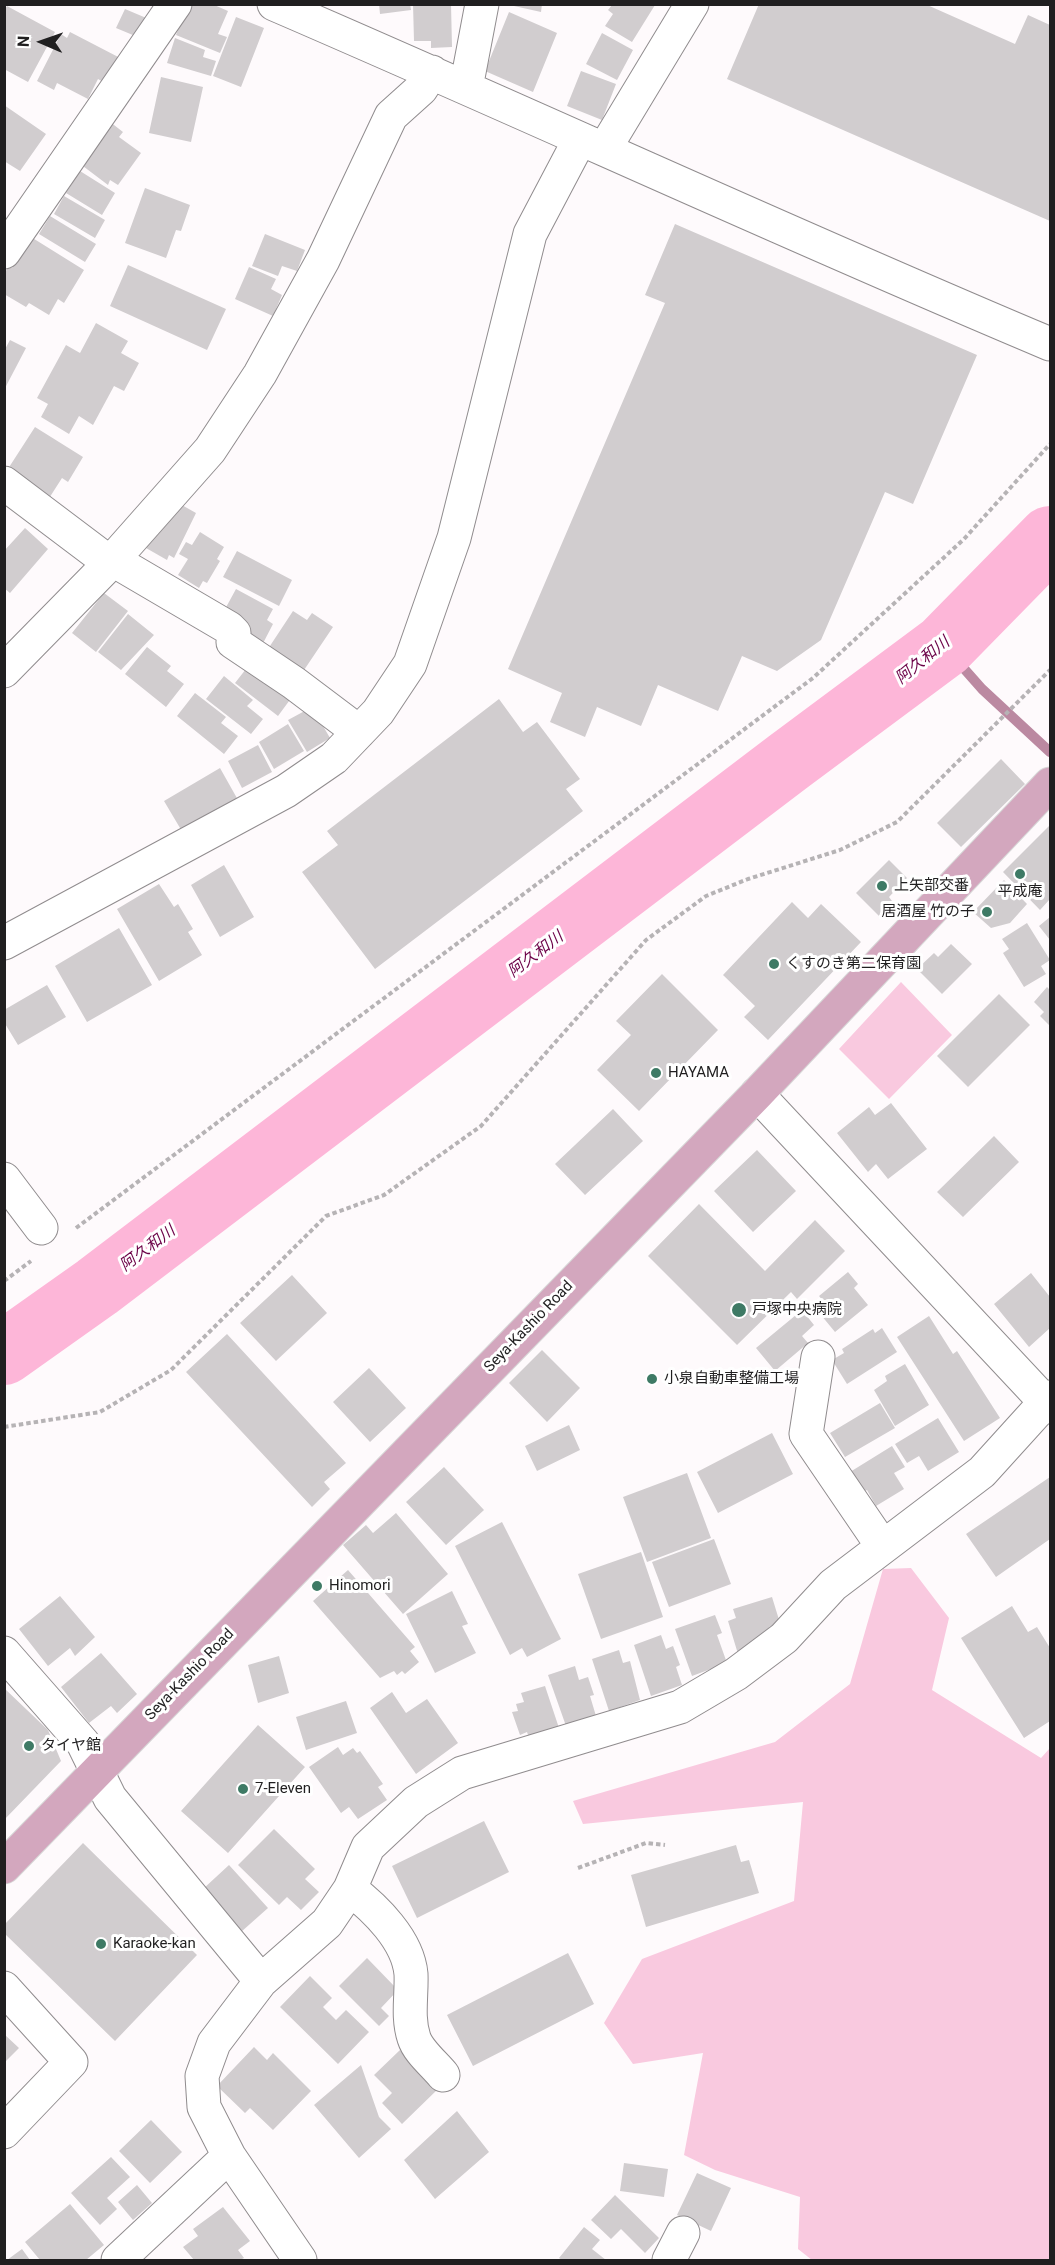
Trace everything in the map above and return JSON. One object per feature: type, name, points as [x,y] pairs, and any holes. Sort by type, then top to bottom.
[{"type":"main road","name":"Seya-Kashio Road","points":[[4,1867],[757,1094],[1050,784]]},
{"type":"street","points":[[4,252],[175,4]]},
{"type":"street","points":[[274,4],[432,72],[855,262],[1050,344]]},
{"type":"street","points":[[466,88],[482,4]]},
{"type":"street","points":[[4,943],[286,791],[334,758],[378,712],[410,664],[454,538],[530,234],[692,4]]},
{"type":"street","points":[[4,671],[111,561],[210,450],[260,374],[323,260],[391,116],[421,89],[432,72]]},
{"type":"street","points":[[4,483],[111,561],[229,628],[234,633],[232,642],[294,682],[359,732]]},
{"type":"street","points":[[300,2260],[229,2156],[204,2107],[202,2076],[214,2043],[261,1981],[327,1923],[350,1888],[368,1847],[416,1802],[462,1773],[680,1707],[736,1674],[784,1638],[833,1585],[982,1473],[1049,1402],[757,1094]]},
{"type":"street","points":[[4,1179],[56,1230]]},
{"type":"street","points":[[818,1358],[806,1434],[883,1547]]},
{"type":"street","points":[[4,1653],[83,1743],[110,1798],[261,1981]]},
{"type":"street","points":[[350,1888],[367,1901],[400,1942],[411,1971],[410,2019],[415,2041],[443,2074]]},
{"type":"street","points":[[4,1988],[71,2062],[4,2132]]},
{"type":"street","points":[[118,2260],[229,2156]]},
{"type":"path","points":[[56,1230],[813,678],[964,539],[1050,444]]},
{"type":"path","points":[[4,1427],[100,1412],[171,1370],[326,1216],[384,1195],[481,1126],[646,940],[706,896],[748,879],[840,850],[897,822],[1050,670]]},
{"type":"path","points":[[4,1281],[33,1260]]},
{"type":"path","points":[[578,1868],[646,1844],[665,1845]]},
{"type":"shaded area","points":[[901,982],[952,1035],[889,1099],[839,1049]]},
{"type":"shaded area","points":[[911,1568],[949,1618],[932,1690],[1041,1758],[1050,1748],[1050,2260],[812,2260],[798,2249],[800,2197],[715,2170],[684,2155],[703,2053],[633,2064],[604,2023],[642,1959],[794,1901],[803,1802],[583,1824],[573,1801],[775,1742],[850,1684],[883,1569]]},
{"type":"building","points":[[188,4],[212,4],[228,11],[218,34],[227,37],[220,53],[176,35]]},
{"type":"building","points":[[379,4],[410,4],[411,10],[380,14]]},
{"type":"building","points":[[413,4],[451,4],[452,47],[431,48],[431,41],[414,41]]},
{"type":"building","points":[[505,4],[542,4],[541,12]]},
{"type":"building","points":[[759,4],[925,4],[1015,44],[1028,15],[1050,25],[1050,221],[727,79]]},
{"type":"building","points":[[612,5],[655,5],[632,42],[605,26],[613,14],[608,10]]},
{"type":"building","points":[[7,6],[55,32],[28,82],[4,69],[4,11]]},
{"type":"building","points":[[125,9],[151,20],[140,38],[116,28]]},
{"type":"building","points":[[509,12],[557,33],[533,92],[485,71]]},
{"type":"building","points":[[236,17],[264,28],[241,87],[213,76]]},
{"type":"building","points":[[70,32],[124,60],[110,86],[98,79],[88,99],[57,83],[54,90],[37,81],[61,34],[67,38]]},
{"type":"building","points":[[602,33],[633,50],[617,80],[586,64]]},
{"type":"building","points":[[175,38],[205,50],[203,57],[216,61],[211,76],[167,63]]},
{"type":"building","points":[[581,71],[616,84],[602,120],[567,106]]},
{"type":"building","points":[[161,77],[203,87],[191,142],[149,133]]},
{"type":"building","points":[[4,105],[46,134],[20,171],[4,161]]},
{"type":"building","points":[[105,118],[123,132],[119,137],[141,153],[118,185],[110,180],[108,185],[75,160]]},
{"type":"building","points":[[80,171],[115,193],[102,215],[66,193]]},
{"type":"building","points":[[145,188],[190,205],[181,231],[176,230],[166,258],[125,243]]},
{"type":"building","points":[[64,196],[105,220],[95,238],[54,214]]},
{"type":"building","points":[[50,216],[96,244],[85,262],[39,234]]},
{"type":"building","points":[[675,224],[977,355],[913,504],[885,492],[821,640],[777,671],[742,656],[718,711],[658,685],[641,726],[597,707],[585,737],[550,722],[562,693],[508,669],[665,303],[645,295]]},
{"type":"building","points":[[265,234],[305,250],[297,271],[282,266],[278,276],[252,266]]},
{"type":"building","points":[[31,237],[84,270],[64,303],[58,299],[49,315],[29,303],[26,307],[4,294],[4,274],[9,266],[12,268]]},
{"type":"building","points":[[128,265],[226,309],[207,350],[110,306]]},
{"type":"building","points":[[249,267],[276,279],[271,289],[282,295],[273,316],[235,299]]},
{"type":"building","points":[[96,323],[128,341],[121,353],[139,363],[124,391],[114,386],[93,425],[79,416],[69,434],[41,417],[48,404],[37,398],[66,345],[80,353]]},
{"type":"building","points":[[10,340],[26,348],[4,390],[4,351]]},
{"type":"building","points":[[35,427],[83,457],[68,482],[62,478],[46,503],[4,475]]},
{"type":"building","points":[[180,504],[196,513],[174,558],[169,555],[167,560],[146,548],[157,528],[162,530]]},
{"type":"building","points":[[25,528],[48,549],[10,593],[4,588],[4,551]]},
{"type":"building","points":[[200,532],[224,547],[217,559],[220,561],[207,583],[203,581],[199,588],[178,575],[188,559],[179,554],[186,542],[192,545]]},
{"type":"building","points":[[237,551],[292,580],[279,606],[223,577]]},
{"type":"building","points":[[236,589],[273,609],[267,620],[273,624],[259,651],[224,611]]},
{"type":"building","points":[[104,593],[128,611],[96,652],[72,633]]},
{"type":"building","points":[[293,611],[307,620],[312,613],[333,627],[300,676],[266,652]]},
{"type":"building","points":[[128,614],[154,635],[121,670],[98,652]]},
{"type":"building","points":[[147,647],[171,666],[167,671],[184,684],[166,707],[125,674]]},
{"type":"building","points":[[253,660],[295,693],[278,716],[235,683]]},
{"type":"building","points":[[224,676],[253,700],[247,706],[263,719],[251,734],[206,699]]},
{"type":"building","points":[[195,693],[226,717],[221,723],[238,736],[224,754],[177,716]]},
{"type":"building","points":[[499,699],[523,732],[537,722],[580,779],[566,789],[583,811],[375,969],[302,872],[338,845],[327,831]]},
{"type":"building","points":[[312,707],[330,738],[307,752],[288,720]]},
{"type":"building","points":[[288,724],[304,751],[274,769],[259,742]]},
{"type":"building","points":[[258,745],[272,772],[242,788],[228,761]]},
{"type":"building","points":[[1001,759],[1025,784],[961,847],[937,823]]},
{"type":"building","points":[[220,768],[238,800],[183,833],[164,801]]},
{"type":"building","points":[[1050,825],[1050,899],[1040,910],[1003,872]]},
{"type":"building","name":"上矢部交番","points":[[889,860],[907,878],[889,897],[892,901],[879,916],[856,893]]},
{"type":"building","points":[[224,865],[254,917],[220,937],[191,885]]},
{"type":"building","points":[[1004,880],[1027,904],[1010,923],[991,928],[973,912]]},
{"type":"building","points":[[159,884],[174,907],[178,904],[193,929],[188,932],[202,955],[159,981],[117,909]]},
{"type":"building","points":[[792,902],[808,918],[821,904],[861,942],[768,1040],[744,1017],[755,1006],[723,975]]},
{"type":"building","points":[[1050,917],[1050,940],[1039,926]]},
{"type":"building","points":[[1027,923],[1050,960],[1041,966],[1046,974],[1024,987],[1003,953],[1009,949],[1002,939]]},
{"type":"building","points":[[119,928],[152,985],[87,1022],[55,966]]},
{"type":"building","points":[[951,944],[972,964],[942,994],[917,969],[934,953],[938,957]]},
{"type":"building","points":[[662,974],[718,1030],[639,1111],[597,1070],[631,1035],[616,1021]]},
{"type":"building","points":[[47,985],[66,1017],[18,1045],[4,1022],[4,1010]]},
{"type":"building","points":[[1047,987],[1050,990],[1050,1026],[1040,1016],[1044,1012],[1034,1002]]},
{"type":"building","points":[[999,994],[1030,1025],[968,1087],[937,1056]]},
{"type":"building","points":[[891,1103],[927,1149],[888,1179],[876,1164],[868,1172],[837,1133],[869,1107],[875,1115]]},
{"type":"building","points":[[613,1109],[643,1141],[585,1195],[555,1164]]},
{"type":"building","points":[[994,1136],[1019,1162],[963,1217],[937,1192]]},
{"type":"building","points":[[757,1150],[796,1191],[753,1232],[714,1191]]},
{"type":"building","name":"戸塚中央病院","points":[[699,1204],[765,1271],[815,1220],[845,1251],[797,1299],[791,1292],[737,1345],[648,1256]]},
{"type":"building","points":[[848,1272],[858,1284],[854,1288],[868,1305],[835,1332],[816,1309],[824,1302],[819,1296]]},
{"type":"building","points":[[1031,1273],[1050,1297],[1050,1328],[1029,1347],[994,1304]]},
{"type":"building","points":[[292,1275],[327,1313],[276,1361],[240,1323]]},
{"type":"building","points":[[802,1310],[814,1325],[802,1336],[808,1343],[775,1371],[756,1348]]},
{"type":"building","points":[[929,1316],[953,1354],[957,1351],[1000,1418],[964,1441],[897,1337]]},
{"type":"building","points":[[882,1328],[897,1352],[847,1384],[832,1360],[844,1353],[842,1349],[873,1329],[875,1333]]},
{"type":"building","points":[[227,1334],[346,1463],[324,1482],[330,1489],[312,1507],[186,1372]]},
{"type":"building","points":[[542,1350],[580,1388],[547,1422],[509,1383]]},
{"type":"building","points":[[905,1364],[929,1405],[895,1426],[874,1390],[887,1381],[885,1376]]},
{"type":"building","points":[[369,1368],[406,1408],[370,1442],[333,1402]]},
{"type":"building","points":[[880,1403],[895,1428],[845,1457],[830,1433]]},
{"type":"building","points":[[938,1418],[959,1452],[928,1471],[919,1456],[907,1463],[895,1444]]},
{"type":"building","points":[[569,1425],[580,1450],[537,1471],[525,1446]]},
{"type":"building","points":[[772,1433],[793,1474],[718,1513],[697,1472]]},
{"type":"building","points":[[892,1446],[905,1467],[894,1473],[904,1489],[876,1506],[867,1490],[862,1493],[850,1472]]},
{"type":"building","points":[[444,1467],[484,1510],[446,1545],[406,1502]]},
{"type":"building","points":[[687,1473],[711,1538],[647,1562],[623,1497]]},
{"type":"building","points":[[1050,1477],[1050,1539],[996,1577],[966,1534]]},
{"type":"building","points":[[396,1513],[448,1574],[403,1614],[343,1545],[366,1525],[373,1533]]},
{"type":"building","points":[[502,1522],[561,1639],[527,1657],[522,1648],[510,1655],[455,1546]]},
{"type":"building","points":[[714,1539],[731,1584],[669,1607],[652,1562]]},
{"type":"building","points":[[641,1552],[663,1617],[601,1639],[578,1574]]},
{"type":"building","points":[[348,1570],[415,1647],[410,1651],[419,1662],[405,1674],[402,1671],[397,1675],[394,1671],[380,1678],[313,1601]]},
{"type":"building","points":[[452,1591],[468,1624],[462,1626],[476,1653],[435,1673],[406,1614]]},
{"type":"building","points":[[60,1596],[95,1637],[75,1656],[70,1648],[48,1666],[19,1629]]},
{"type":"building","points":[[772,1597],[780,1623],[769,1627],[771,1632],[738,1654],[728,1621],[736,1618],[733,1609]]},
{"type":"building","points":[[1012,1606],[1028,1632],[1037,1627],[1050,1648],[1050,1721],[1024,1738],[961,1638]]},
{"type":"building","points":[[715,1615],[722,1633],[717,1635],[727,1663],[692,1676],[675,1629]]},
{"type":"building","points":[[661,1635],[666,1649],[673,1646],[680,1665],[676,1667],[682,1685],[651,1696],[634,1645]]},
{"type":"building","points":[[619,1650],[623,1663],[630,1661],[640,1700],[609,1711],[592,1659]]},
{"type":"building","points":[[101,1653],[137,1694],[117,1713],[111,1706],[89,1723],[61,1687]]},
{"type":"building","points":[[279,1656],[289,1693],[258,1703],[248,1665]]},
{"type":"building","points":[[575,1666],[579,1680],[588,1677],[594,1695],[590,1696],[596,1716],[566,1726],[548,1675]]},
{"type":"building","points":[[545,1686],[560,1731],[530,1741],[527,1732],[520,1735],[512,1712],[518,1711],[516,1704],[524,1702],[521,1693]]},
{"type":"building","name":"タイヤ館","points":[[4,1688],[48,1730],[61,1761],[4,1820]]},
{"type":"building","points":[[392,1692],[406,1713],[427,1699],[458,1743],[416,1774],[370,1708]]},
{"type":"building","points":[[346,1701],[357,1733],[306,1750],[296,1717]]},
{"type":"building","name":"7-Eleven","points":[[258,1725],[305,1767],[228,1853],[181,1811]]},
{"type":"building","points":[[338,1747],[343,1755],[353,1748],[357,1753],[360,1751],[383,1784],[378,1787],[387,1800],[358,1819],[349,1807],[341,1813],[309,1767]]},
{"type":"building","points":[[484,1821],[509,1872],[417,1918],[392,1866]]},
{"type":"building","points":[[274,1829],[315,1869],[305,1879],[319,1892],[301,1910],[287,1897],[279,1905],[238,1865]]},
{"type":"building","name":"Karaoke-kan","points":[[83,1843],[197,1955],[115,2041],[4,1933],[4,1925]]},
{"type":"building","points":[[736,1845],[741,1862],[749,1860],[759,1893],[646,1927],[631,1875]]},
{"type":"building","points":[[229,1865],[268,1908],[241,1932],[203,1889]]},
{"type":"building","points":[[568,1953],[594,2004],[473,2066],[447,2015]]},
{"type":"building","points":[[367,1958],[398,1990],[381,2008],[389,2016],[379,2026],[339,1986]]},
{"type":"building","points":[[310,1976],[332,1998],[323,2007],[336,2020],[346,2010],[369,2032],[338,2064],[280,2007]]},
{"type":"building","points":[[4,2034],[19,2048],[4,2063]]},
{"type":"building","points":[[254,2047],[267,2060],[273,2053],[311,2091],[273,2130],[250,2108],[245,2113],[217,2086]]},
{"type":"building","points":[[400,2050],[438,2089],[402,2124],[382,2103],[392,2093],[374,2075]]},
{"type":"building","points":[[361,2065],[379,2117],[391,2129],[359,2158],[314,2105]]},
{"type":"building","points":[[457,2111],[489,2152],[435,2199],[404,2160]]},
{"type":"building","points":[[151,2120],[182,2152],[150,2183],[119,2151]]},
{"type":"building","points":[[111,2157],[130,2177],[107,2198],[117,2209],[100,2225],[71,2193]]},
{"type":"building","points":[[624,2163],[668,2169],[664,2197],[620,2191]]},
{"type":"building","points":[[697,2173],[731,2188],[711,2231],[677,2215]]},
{"type":"building","points":[[137,2185],[152,2203],[133,2220],[118,2202]]},
{"type":"building","points":[[615,2195],[659,2238],[645,2253],[621,2229],[611,2239],[591,2220]]},
{"type":"building","points":[[70,2204],[104,2245],[86,2260],[40,2260],[25,2242]]},
{"type":"building","points":[[223,2207],[250,2241],[238,2250],[244,2258],[240,2260],[194,2260],[183,2247],[198,2236],[193,2229]]},
{"type":"building","points":[[584,2227],[600,2240],[592,2249],[606,2260],[562,2260],[559,2258]]},
{"type":"building","points":[[22,2249],[30,2260],[7,2260]]},
{"type":"waterway","name":"阿久和川","points":[[4,1353],[97,1287],[944,646],[1050,538]]},
{"type":"waterway","points":[[944,646],[982,689],[1050,752]]},
{"type":"place","name":"平成庵","points":[[1020,874]]},
{"type":"place","name":"上矢部交番","points":[[882,886]]},
{"type":"place","name":"居酒屋 竹の子","points":[[987,912]]},
{"type":"place","name":"くすのき第二保育園","points":[[774,964]]},
{"type":"place","name":"HAYAMA","points":[[656,1073]]},
{"type":"place","name":"戸塚中央病院","points":[[739,1310]]},
{"type":"place","name":"小泉自動車整備工場","points":[[652,1379]]},
{"type":"place","name":"Hinomori","points":[[317,1586]]},
{"type":"place","name":"タイヤ館","points":[[29,1746]]},
{"type":"place","name":"7-Eleven","points":[[243,1789]]},
{"type":"place","name":"Karaoke-kan","points":[[101,1944]]}]
